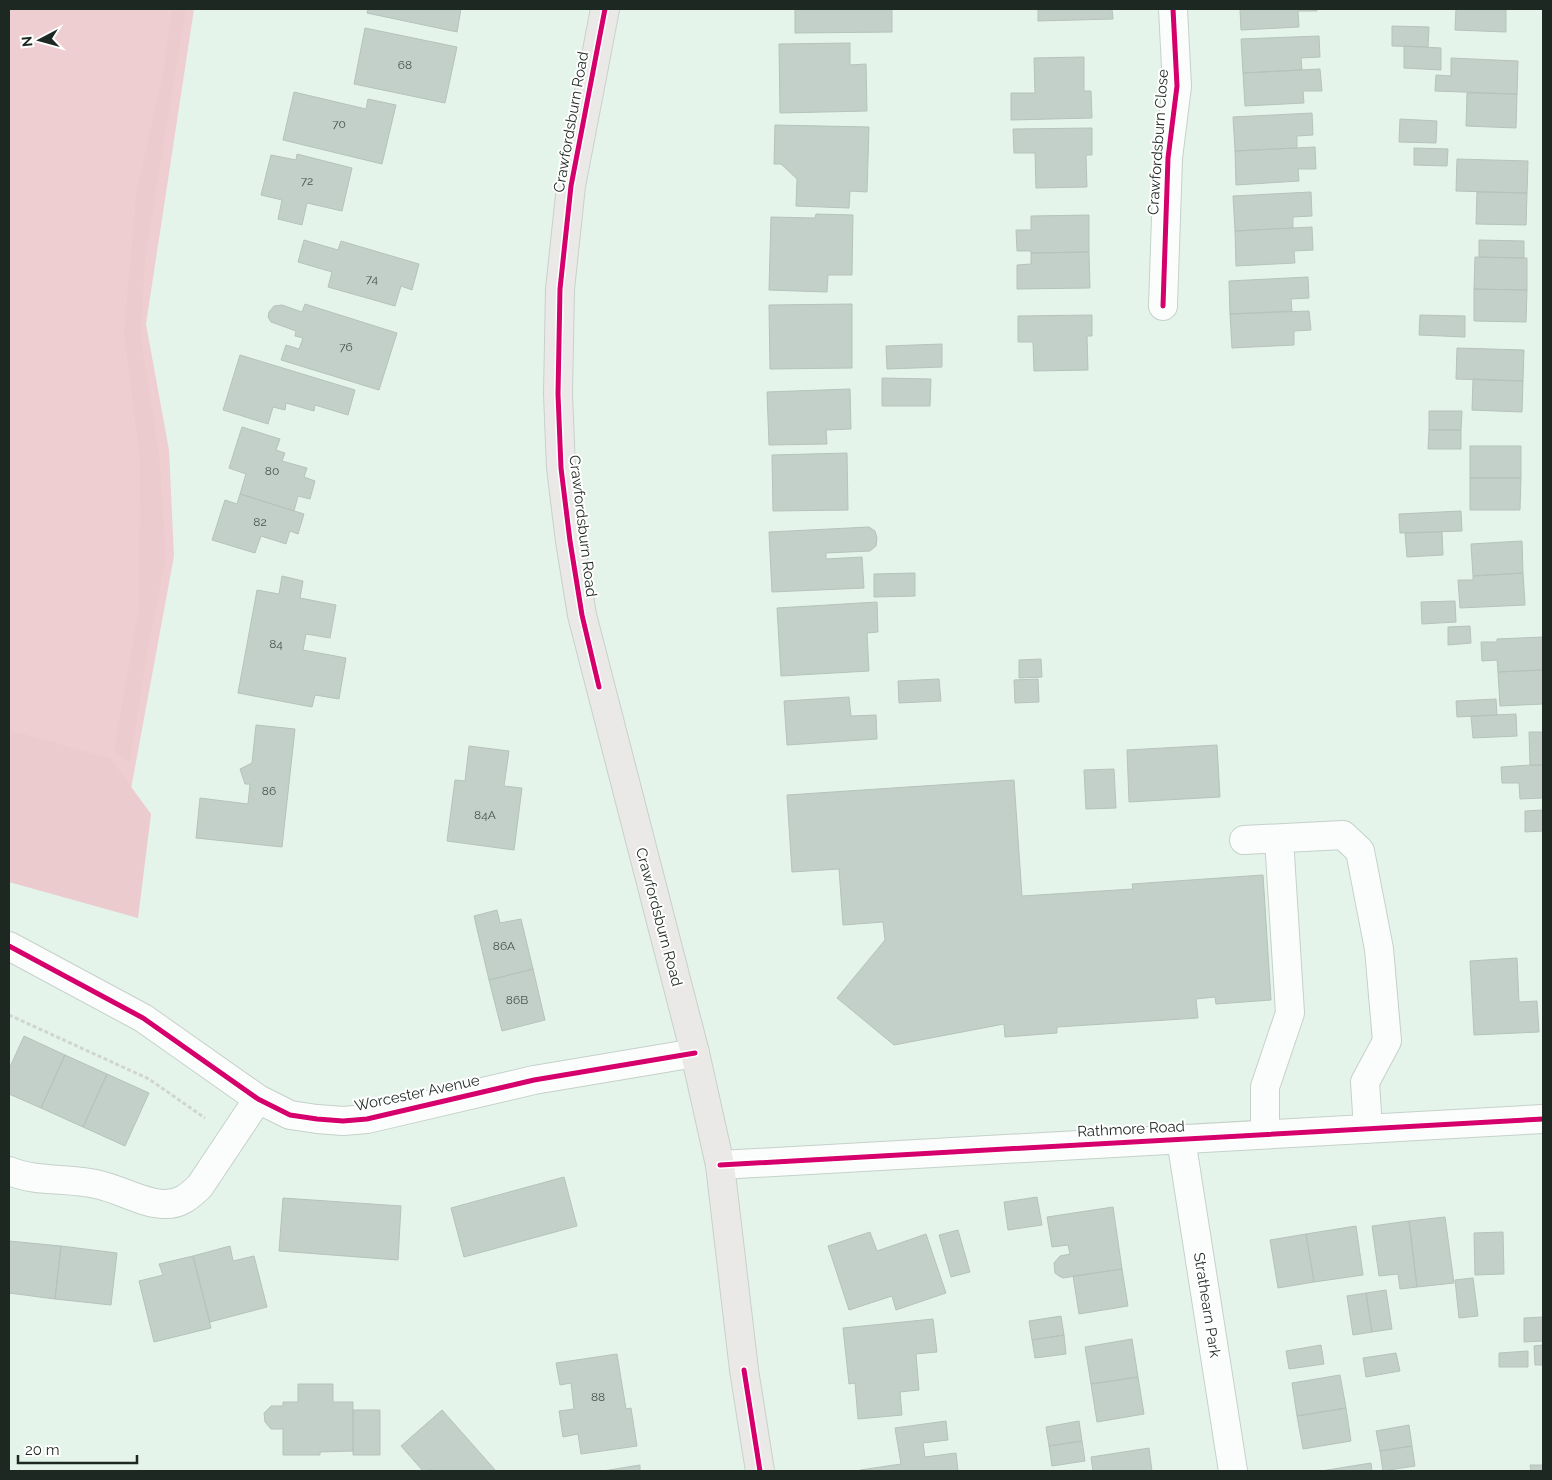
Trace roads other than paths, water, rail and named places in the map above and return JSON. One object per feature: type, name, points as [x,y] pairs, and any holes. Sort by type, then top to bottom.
[{"type":"main road","name":"Crawfordsburn Road","points":[[604,9],[571,186],[560,289],[558,394],[561,468],[570,542],[582,615],[695,1053],[720,1165],[744,1370],[760,1471]]},
{"type":"street","name":"Crawfordsburn Close","points":[[1163,306],[1168,158],[1177,86],[1173,9]]},
{"type":"street","points":[[1244,840],[1342,835],[1360,851],[1379,950],[1387,1041],[1364,1082],[1368,1129]]},
{"type":"street","points":[[1265,1134],[1265,1087],[1290,1013],[1280,839]]},
{"type":"street","name":"Worcester Avenue","points":[[9,946],[144,1018],[258,1099],[290,1115],[344,1121],[367,1119],[534,1080],[695,1053]]},
{"type":"street","points":[[9,1171],[32,1178],[99,1184],[151,1202],[162,1204],[174,1203],[189,1197],[200,1186],[258,1099]]},
{"type":"street","name":"Rathmore Road","points":[[720,1165],[1543,1119]]},
{"type":"street","name":"Strathearn Park","points":[[1181,1139],[1233,1471]]}]
